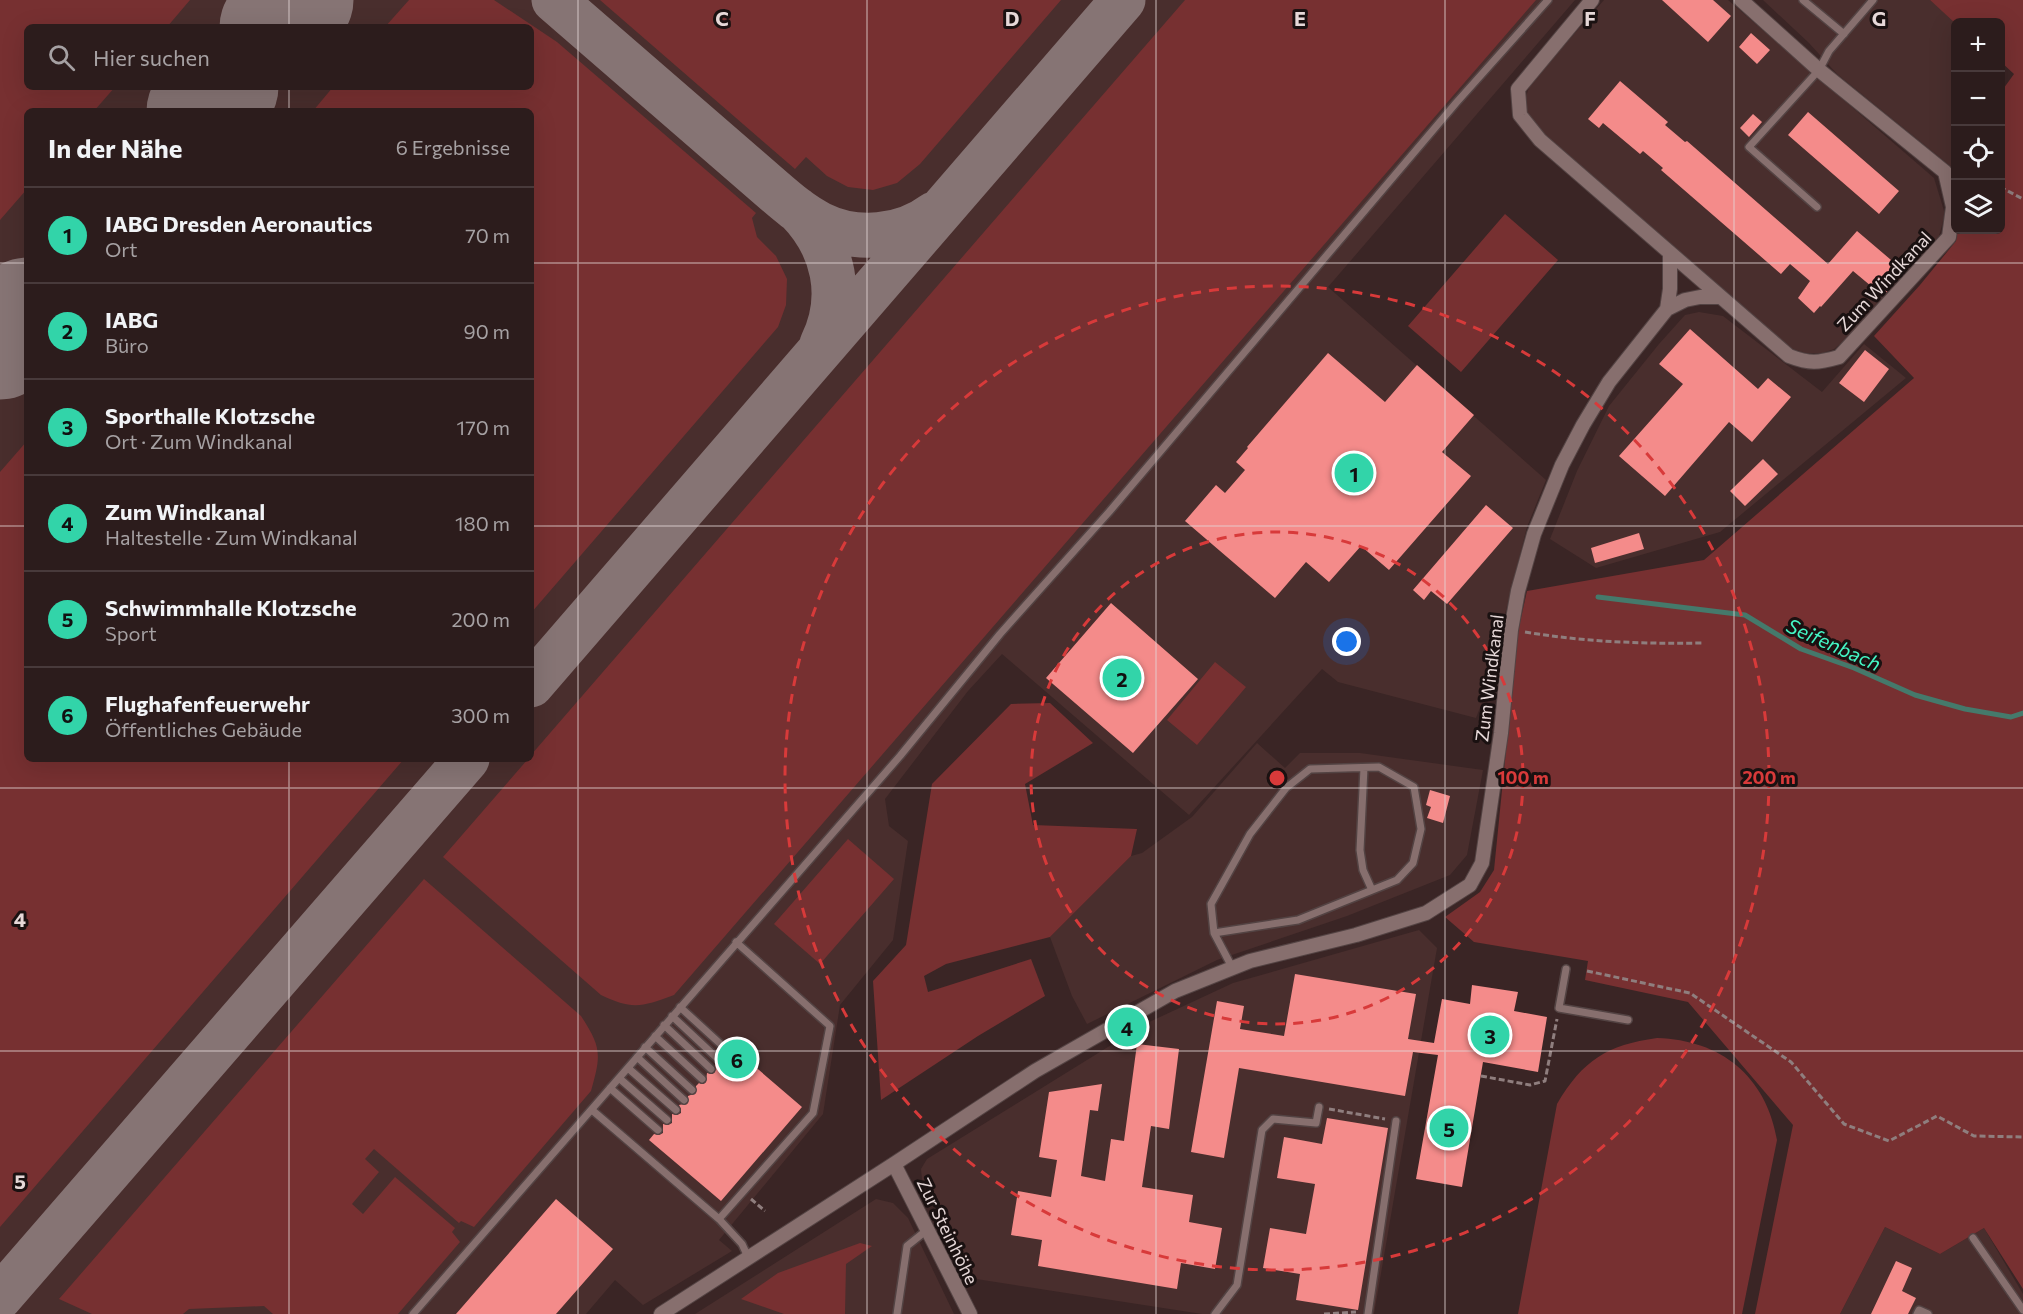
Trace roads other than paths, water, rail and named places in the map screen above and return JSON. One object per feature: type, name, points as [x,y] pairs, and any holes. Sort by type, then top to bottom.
[{"type":"street","name":"Zum Windkanal","points":[[1592,0],[1518,89],[1520,115],[1540,140],[1789,356],[1803,362],[1819,363],[1839,357],[1949,237],[1953,207],[1945,172],[1819,70],[1741,0]]},
{"type":"street","points":[[1667,309],[1670,289],[1670,253]]},
{"type":"street","name":"Zum Windkanal","points":[[661,1314],[1054,1059],[1175,991],[1232,967],[1356,935],[1426,913],[1470,885],[1482,863],[1501,733],[1511,630],[1518,591],[1534,534],[1562,465],[1609,382],[1667,309],[1685,300],[1720,297]]},
{"type":"street","name":"Zur Steinhöhe","points":[[894,1164],[970,1314]]},
{"type":"lane","points":[[413,1314],[900,756],[1000,634],[1109,512],[1448,112],[1548,0]]},
{"type":"lane","points":[[1803,0],[1844,34]]},
{"type":"lane","points":[[1817,207],[1749,147],[1819,70],[1829,51],[1873,0]]},
{"type":"lane","points":[[1214,933],[1298,920],[1397,880],[1413,863],[1420,829],[1414,787],[1379,767],[1310,769],[1286,788],[1250,834],[1211,904],[1214,933],[1232,967]]},
{"type":"lane","points":[[1364,768],[1360,850],[1363,870],[1372,890]]},
{"type":"lane","points":[[720,1219],[813,1113],[830,1026],[736,942]]},
{"type":"lane","points":[[1566,969],[1559,1008],[1628,1020]]},
{"type":"lane","points":[[680,1007],[727,1050]]},
{"type":"lane","points":[[672,1016],[719,1060]]},
{"type":"lane","points":[[664,1026],[711,1069]]},
{"type":"lane","points":[[655,1036],[702,1079]]},
{"type":"lane","points":[[645,1047],[692,1090]]},
{"type":"lane","points":[[637,1057],[684,1100]]},
{"type":"lane","points":[[628,1068],[676,1110]]},
{"type":"lane","points":[[619,1078],[667,1120]]},
{"type":"lane","points":[[610,1088],[658,1130]]},
{"type":"lane","points":[[1215,1314],[1237,1285],[1262,1130],[1273,1119],[1316,1123],[1319,1107]]},
{"type":"lane","points":[[592,1110],[720,1219],[742,1244],[748,1257]]},
{"type":"lane","points":[[1367,1313],[1396,1121]]},
{"type":"lane","points":[[897,1314],[907,1246],[927,1230]]},
{"type":"lane","points":[[1973,1238],[2023,1310]]},
{"type":"lane","points":[[1917,1314],[1919,1310],[1928,1314]]},
{"type":"waterway","name":"Seifenbach","points":[[1598,597],[1745,615],[1801,649],[1854,668],[1915,695],[1965,709],[2011,717],[2023,713]]},
{"type":"place","name":"IABG Dresden Aeronautics","points":[[1354,473]]},
{"type":"place","name":"IABG","points":[[1122,678]]},
{"type":"place","name":"Zum Windkanal","points":[[1127,1027]]},
{"type":"place","name":"Sporthalle Klotzsche","points":[[1490,1035]]},
{"type":"place","name":"Flughafenfeuerwehr","points":[[737,1059]]},
{"type":"place","name":"Schwimmhalle Klotzsche","points":[[1449,1128]]}]
